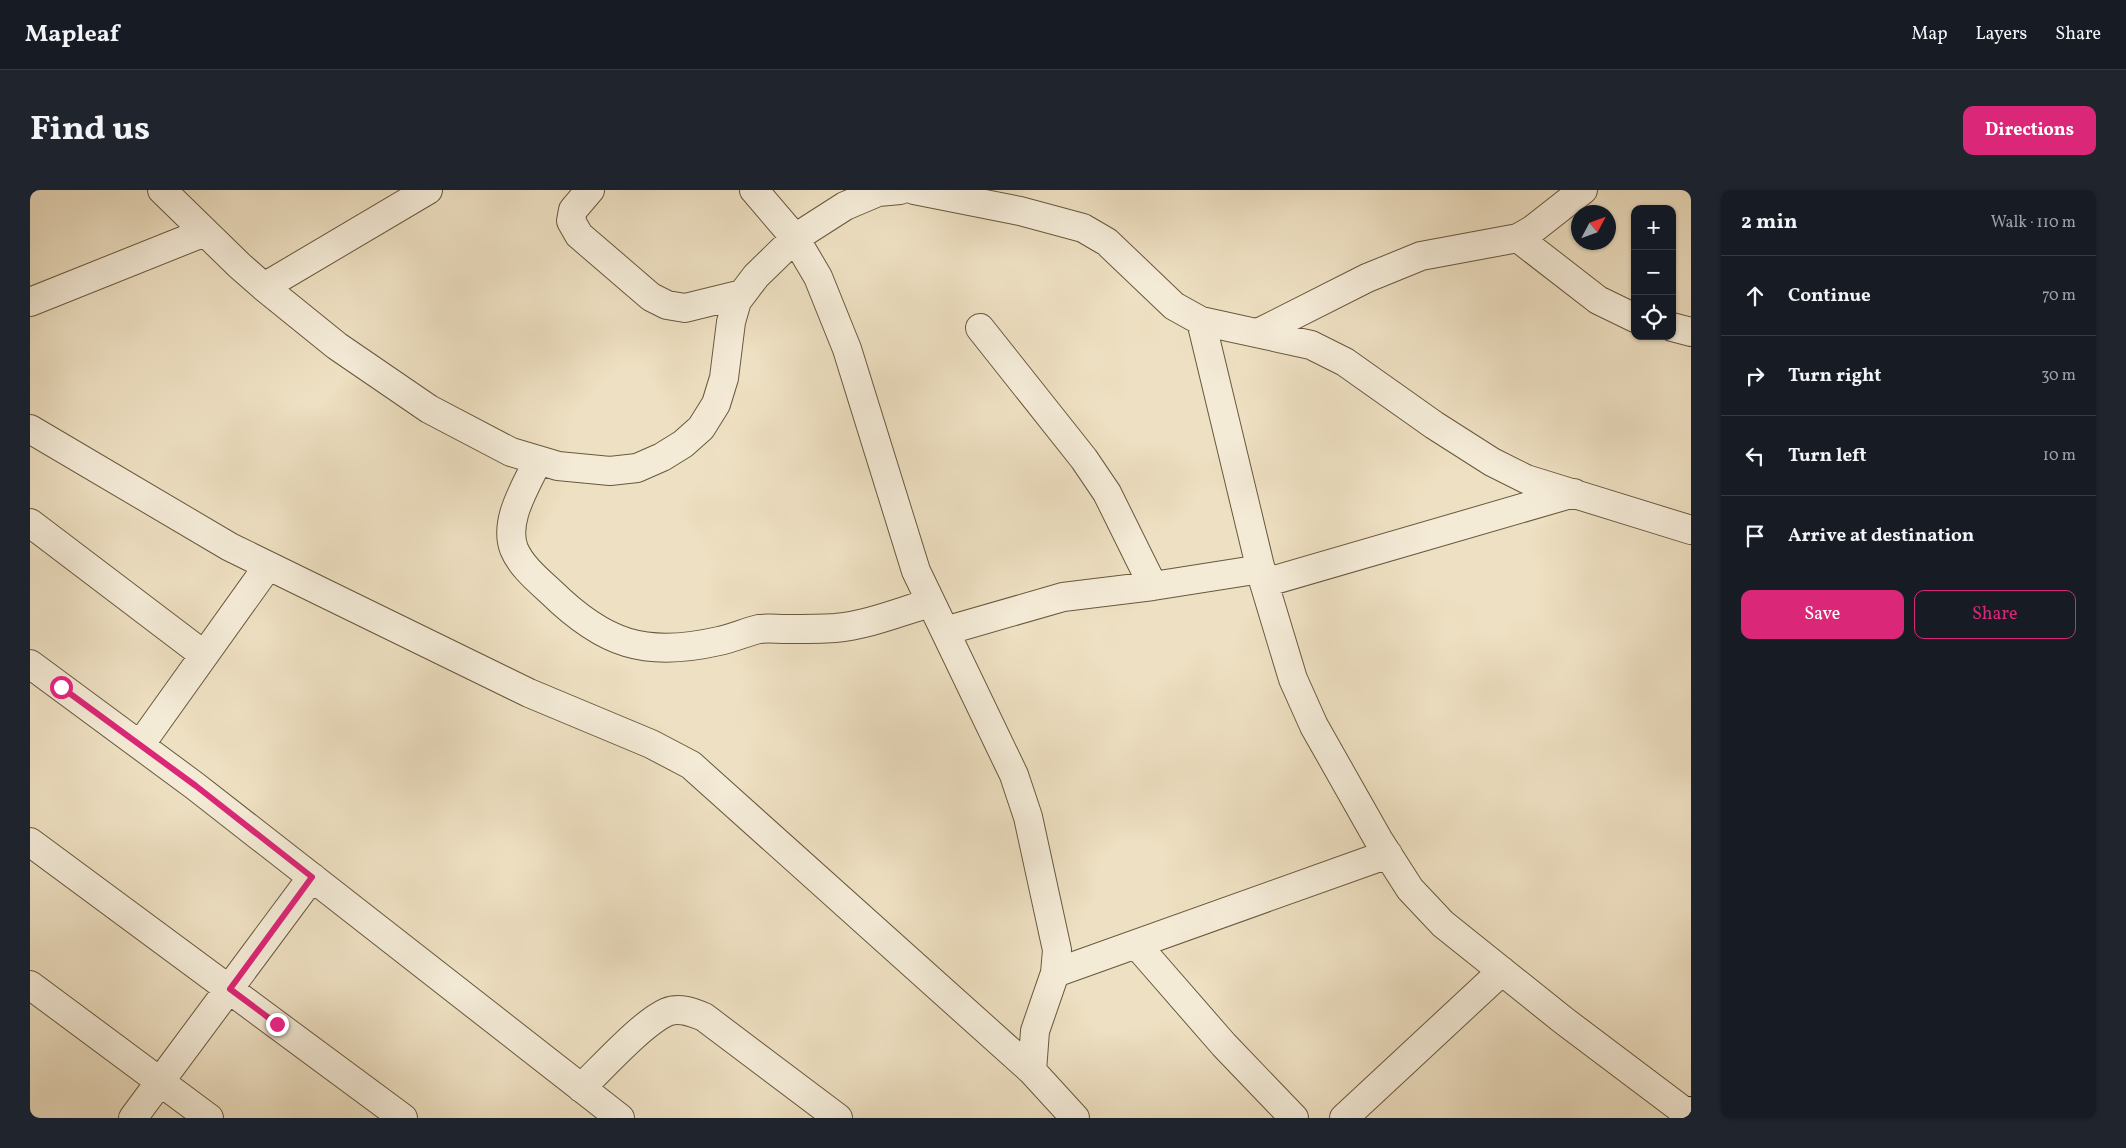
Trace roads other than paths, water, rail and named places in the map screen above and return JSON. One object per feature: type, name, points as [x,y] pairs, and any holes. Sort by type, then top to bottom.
[{"type":"street","points":[[162,190],[264,287],[337,346],[429,409],[511,452],[558,466],[610,471],[638,468],[662,457],[683,444],[701,428],[716,404],[724,378],[731,322],[737,301],[756,276],[795,238],[845,206],[878,192],[900,190]]},
{"type":"street","points":[[590,190],[573,210],[571,221],[579,236],[650,297],[667,305],[685,308],[742,294]]},
{"type":"street","points":[[914,190],[1020,211],[1083,228],[1107,242],[1174,306],[1201,320],[1311,345],[1345,362],[1434,425],[1492,462],[1526,479],[1691,530]]},
{"type":"street","points":[[1258,333],[1367,278],[1421,256],[1518,238],[1532,230],[1583,190]]},
{"type":"street","points":[[759,192],[795,238],[818,277],[846,349],[916,572],[1014,775],[1028,817],[1057,950],[1055,973],[1036,1031],[1032,1071]]},
{"type":"street","points":[[264,287],[411,194]]},
{"type":"street","points":[[30,302],[205,232]]},
{"type":"street","points":[[1518,238],[1598,300],[1631,316]]},
{"type":"street","points":[[1201,320],[1262,576],[1293,679],[1310,718],[1388,854],[1410,889],[1443,924],[1563,1020],[1689,1115]]},
{"type":"street","points":[[980,328],[1084,459],[1107,494],[1153,586]]},
{"type":"street","points":[[1676,328],[1691,332]]},
{"type":"street","points":[[30,429],[230,547],[529,693],[651,744],[691,765],[1032,1071],[1075,1118]]},
{"type":"street","points":[[538,460],[515,512],[511,533],[514,550],[528,571],[571,612],[602,634],[656,648],[683,647],[719,641],[760,629],[845,626],[869,622],[930,603]]},
{"type":"street","points":[[945,631],[1063,597],[1262,576],[1574,493]]},
{"type":"street","points":[[30,523],[204,655]]},
{"type":"street","points":[[140,745],[268,566]]},
{"type":"street","points":[[30,664],[140,745],[312,877],[620,1118]]},
{"type":"street","points":[[30,842],[403,1118]]},
{"type":"street","points":[[1055,973],[1388,854]]},
{"type":"street","points":[[133,1118],[312,877]]},
{"type":"street","points":[[1136,944],[1224,1045],[1294,1118]]},
{"type":"street","points":[[1344,1118],[1502,970]]},
{"type":"street","points":[[30,985],[209,1118]]},
{"type":"street","points":[[581,1088],[648,1024],[668,1012],[688,1010],[704,1017],[838,1118]]}]
